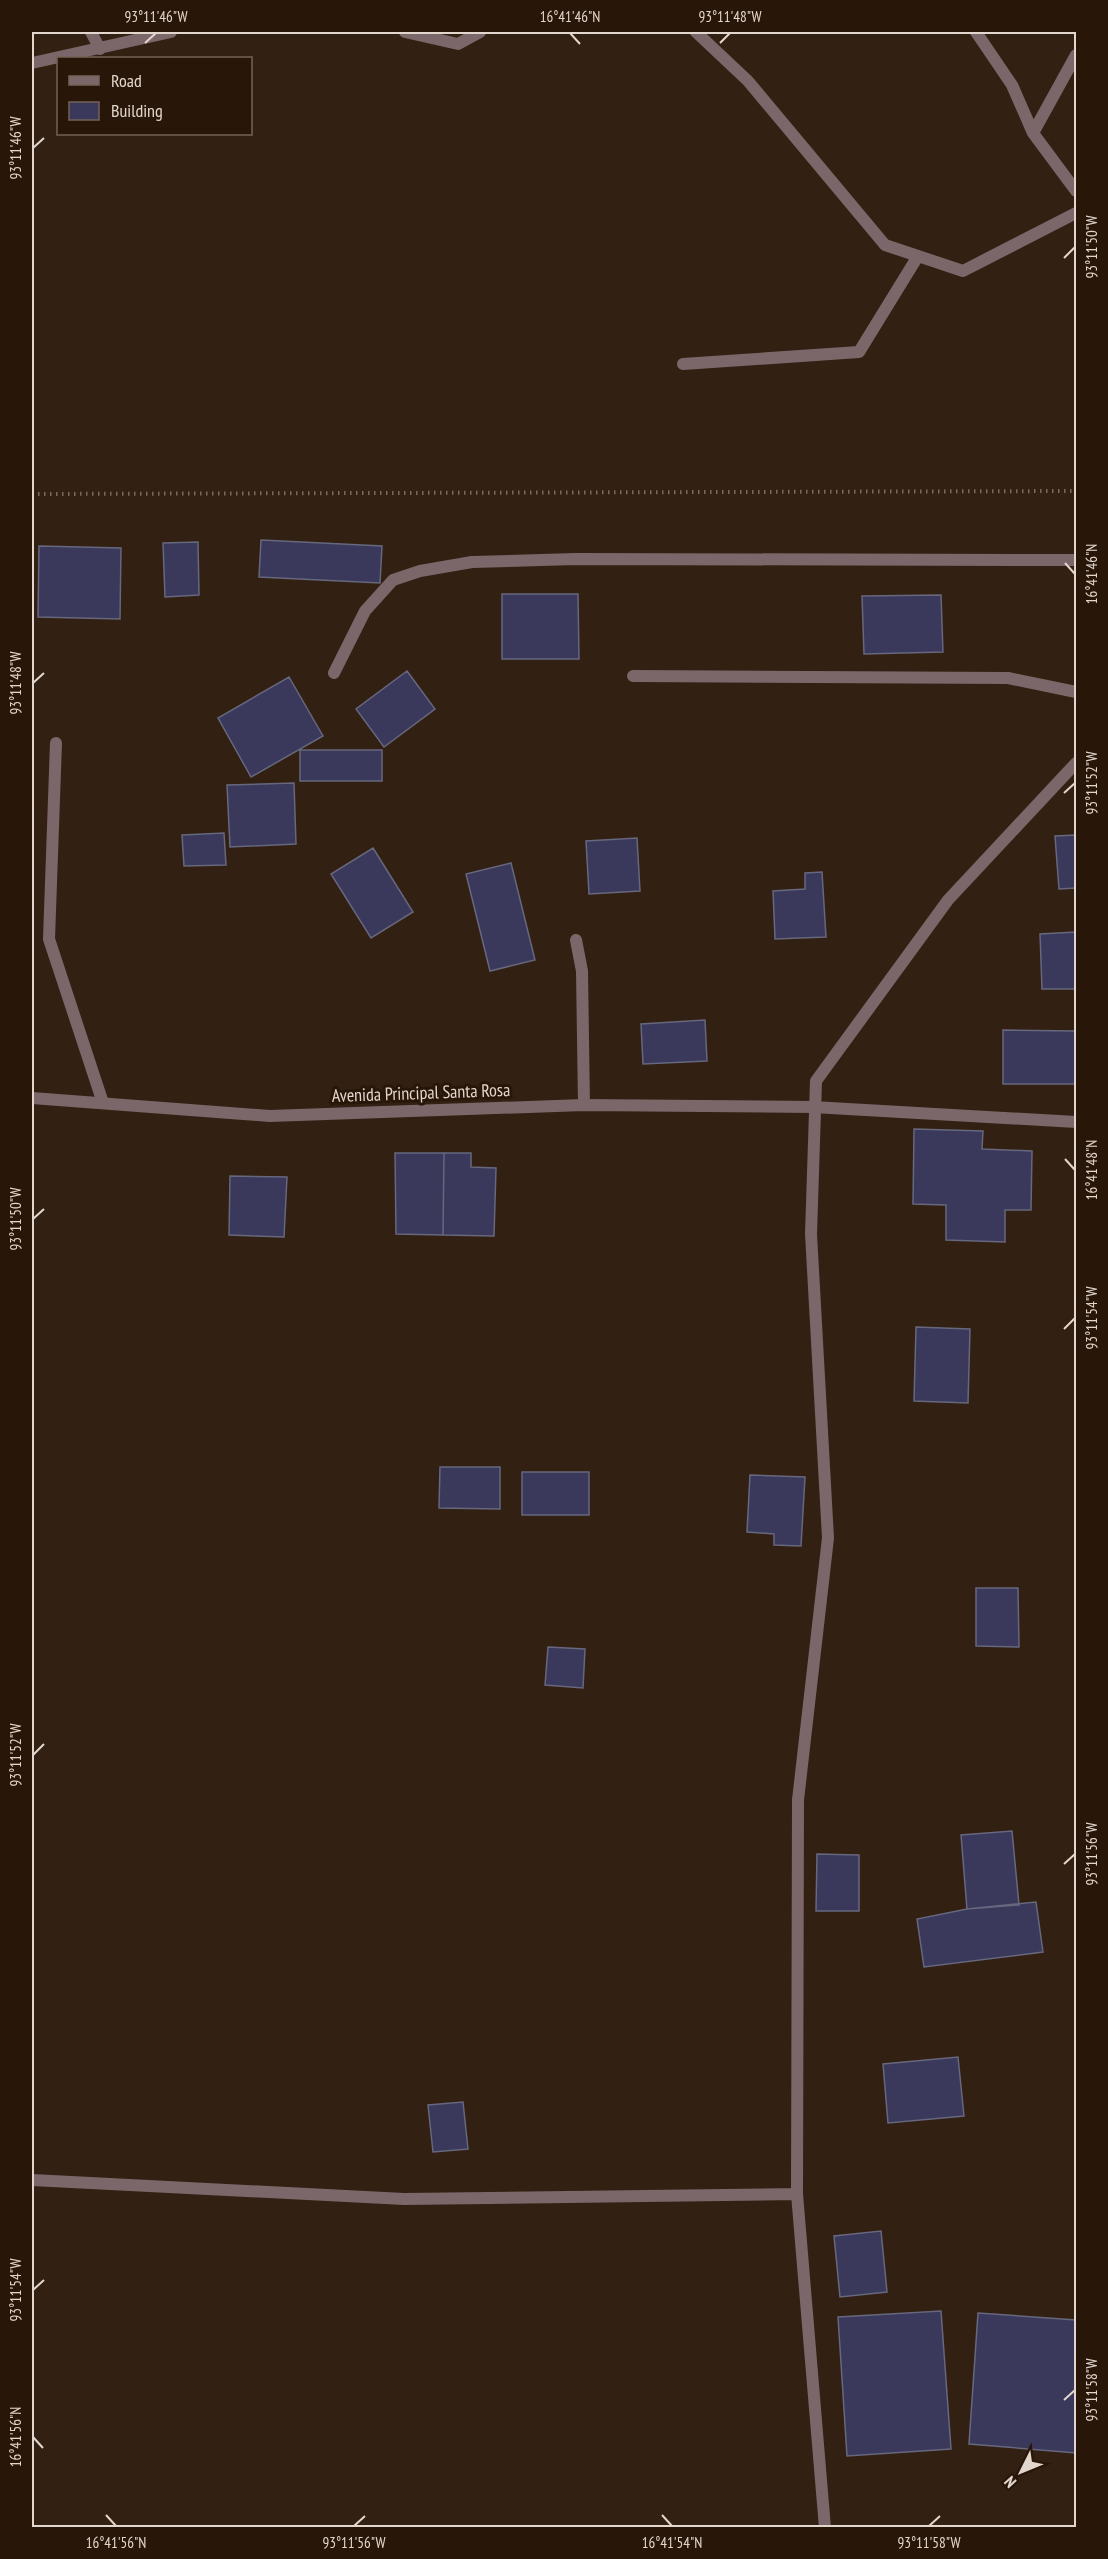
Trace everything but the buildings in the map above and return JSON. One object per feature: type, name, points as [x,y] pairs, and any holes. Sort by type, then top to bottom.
[{"type":"street","points":[[91,32],[100,49]]},
{"type":"street","points":[[61,57],[171,32]]},
{"type":"street","points":[[405,32],[458,44],[480,32]]},
{"type":"street","points":[[696,32],[748,81],[885,245],[963,271],[1077,213]]},
{"type":"street","points":[[976,32],[1012,85],[1033,133],[1077,191]]},
{"type":"street","points":[[1033,133],[1077,55]]},
{"type":"street","points":[[32,63],[57,58]]},
{"type":"street","points":[[683,364],[859,352],[918,256]]},
{"type":"street","points":[[334,673],[365,611],[393,580],[420,572],[472,562],[575,559],[1077,560]]},
{"type":"street","points":[[633,676],[1008,678],[1077,692]]},
{"type":"street","points":[[56,743],[49,939],[103,1103]]},
{"type":"street","points":[[825,2528],[797,2194],[798,1800],[828,1538],[811,1234],[813,1107],[816,1081],[948,900],[1077,763]]},
{"type":"street","points":[[576,940],[582,971],[584,1105]]},
{"type":"street","name":"Avenida Principal Santa Rosa","points":[[32,1098],[270,1116],[584,1105],[813,1107],[1077,1122]]},
{"type":"street","points":[[32,2180],[404,2199],[797,2194]]},
{"type":"path","points":[[32,494],[1077,491]]}]
